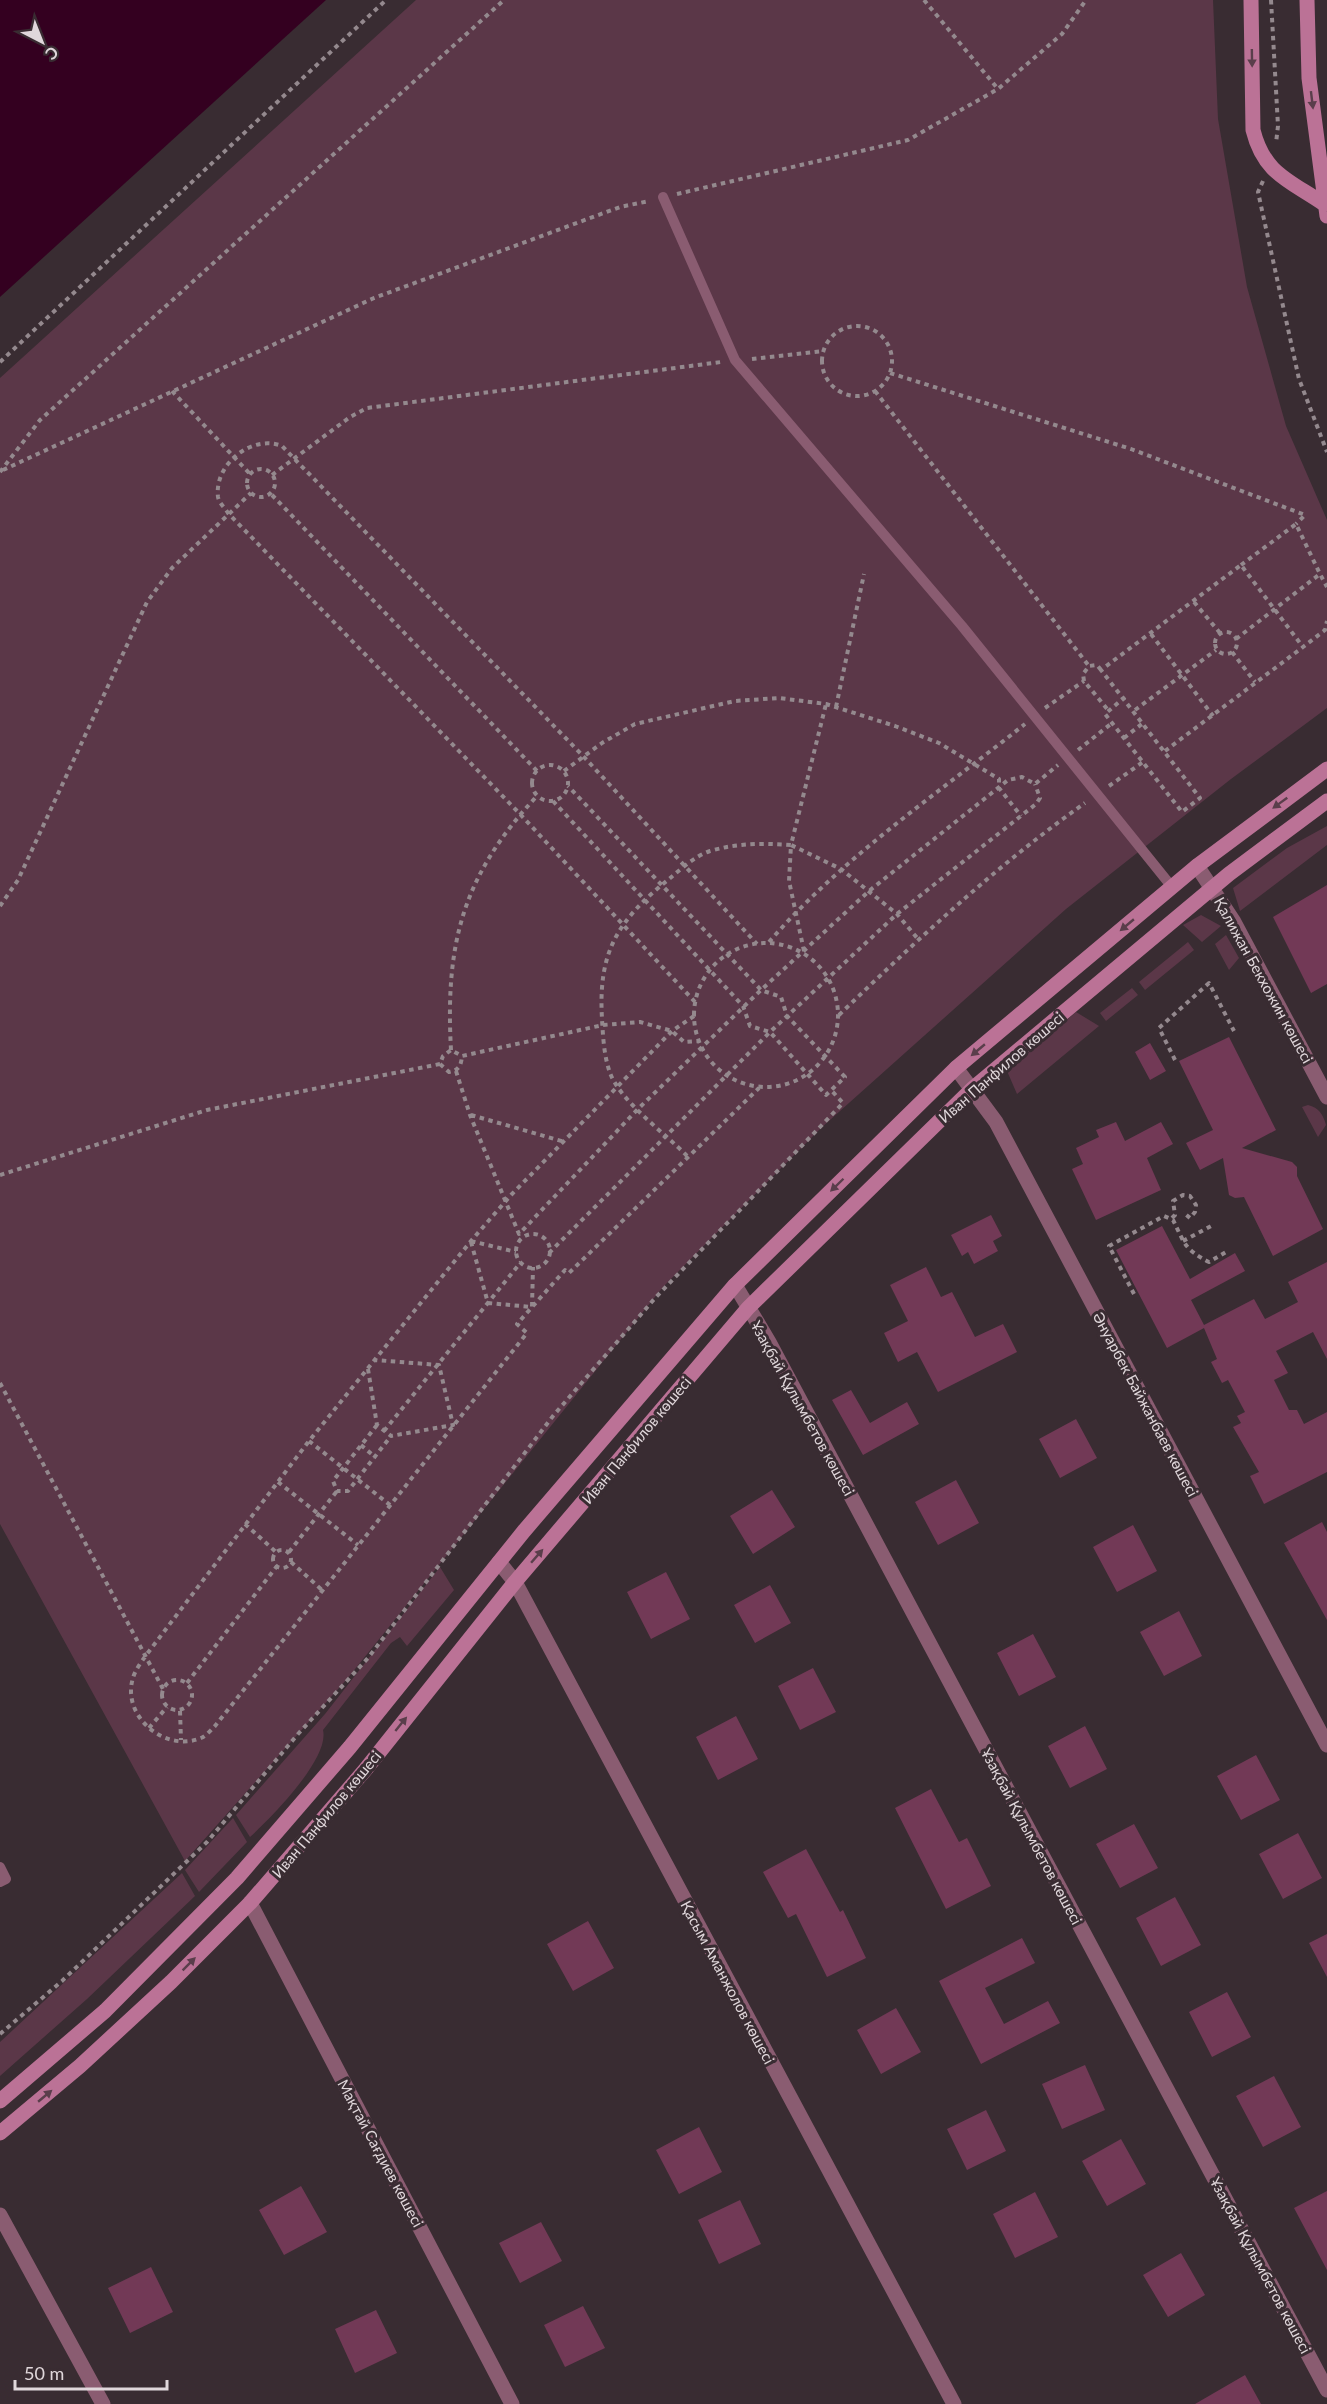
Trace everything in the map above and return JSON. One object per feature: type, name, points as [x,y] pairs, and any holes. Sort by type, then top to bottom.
[{"type":"street","points":[[1251,0],[1253,130],[1258,151],[1268,166],[1326,210]]},
{"type":"street","points":[[1307,0],[1309,78],[1326,210]]},
{"type":"street","name":"Иван Панфилов көшесі","points":[[0,2101],[105,2011],[237,1878],[350,1747],[499,1562],[735,1285],[956,1068],[1197,866],[1326,770]]},
{"type":"street","name":"Иван Панфилов көшесі","points":[[0,2133],[80,2066],[155,1997],[250,1903],[365,1770],[515,1582],[748,1308],[972,1089],[1213,888],[1327,802]]},
{"type":"street","name":"Қалижан Бекхожин көшесі","points":[[1197,866],[1213,888],[1327,1097]]},
{"type":"street","name":"Әнуарбек Байжанбаев көшесі","points":[[956,1068],[996,1122],[1327,1745]]},
{"type":"street","name":"Ұзақбай Құлымбетов көшесі","points":[[735,1285],[769,1342],[1327,2390]]},
{"type":"street","name":"Қасым Аманжолов көшесі","points":[[499,1562],[515,1582],[954,2404]]},
{"type":"street","name":"Мақтай Сағдиев көшесі","points":[[250,1903],[512,2404]]},
{"type":"street","points":[[0,2215],[103,2404]]},
{"type":"lane","points":[[663,197],[735,360],[962,626],[1172,887]]},
{"type":"lane","points":[[0,1867],[6,1879],[0,1882]]},
{"type":"path","points":[[0,362],[386,0]]},
{"type":"path","points":[[1,471],[40,420],[504,0]]},
{"type":"path","points":[[924,0],[998,89]]},
{"type":"path","points":[[1,471],[374,298],[620,207],[908,140],[998,89],[1062,34],[1086,0]]},
{"type":"path","points":[[1271,0],[1278,126]]},
{"type":"path","points":[[1268,166],[1258,192],[1299,380],[1327,452]]},
{"type":"path","points":[[864,327],[885,340],[890,350],[890,373],[875,391],[854,396],[834,388],[823,370],[823,351],[832,337],[841,330],[864,327]]},
{"type":"path","points":[[272,475],[350,417],[367,408],[735,360],[823,351]]},
{"type":"path","points":[[890,373],[1131,450],[1305,515],[1241,566],[1101,670]]},
{"type":"path","points":[[172,391],[249,473]]},
{"type":"path","points":[[875,391],[1089,666]]},
{"type":"path","points":[[695,1002],[520,814],[228,513],[218,499],[218,482],[223,468],[235,457],[257,444],[273,442],[282,446],[584,757],[757,944]]},
{"type":"path","points":[[256,468],[272,475],[275,485],[272,495],[258,498],[251,493],[246,486],[249,473],[256,468]]},
{"type":"path","points":[[0,906],[23,870],[147,602],[172,568],[251,493]]},
{"type":"path","points":[[272,495],[537,771]]},
{"type":"path","points":[[1296,524],[1327,587]]},
{"type":"path","points":[[1241,566],[1303,647]]},
{"type":"path","points":[[836,707],[864,574]]},
{"type":"path","points":[[1236,639],[1320,574]]},
{"type":"path","points":[[1194,601],[1220,633]]},
{"type":"path","points":[[1165,750],[1325,630],[1327,621]]},
{"type":"path","points":[[1216,651],[1215,641],[1220,633],[1227,632],[1236,639]]},
{"type":"path","points":[[1151,634],[1213,716]]},
{"type":"path","points":[[1216,651],[1225,654],[1232,651],[1236,646],[1236,639]]},
{"type":"path","points":[[1135,711],[1216,651]]},
{"type":"path","points":[[1232,651],[1255,682]]},
{"type":"path","points":[[1108,710],[1084,681],[1083,674],[1089,666],[1097,664],[1125,697],[1200,798],[1182,812],[1105,714],[1125,697]]},
{"type":"path","points":[[564,771],[635,724],[676,712],[735,700],[779,698],[826,704],[939,744],[999,779],[999,788],[1021,816]]},
{"type":"path","points":[[804,951],[768,943],[757,944],[728,955],[710,971],[699,988],[694,1016],[699,1041],[712,1063],[726,1075],[741,1083],[759,1088],[783,1086],[808,1075],[825,1056],[835,1038],[838,1015],[836,998],[828,978],[804,951],[789,881],[791,845],[826,704]]},
{"type":"path","points":[[1124,738],[1143,723]]},
{"type":"path","points":[[768,943],[795,912],[841,869],[988,752]]},
{"type":"path","points":[[553,801],[743,1006],[750,1026],[770,1032],[826,1095],[845,1077],[788,1016],[781,997],[761,990],[568,786],[564,771],[555,766],[546,765],[537,771],[532,784],[537,796],[553,801],[563,795],[568,786]]},
{"type":"path","points":[[1008,780],[868,891],[743,1006],[638,1109],[520,1236],[516,1252],[521,1262],[533,1267],[544,1263],[549,1253],[770,1032],[897,914],[1021,816],[1040,798],[1035,784]]},
{"type":"path","points":[[451,1050],[448,998],[454,948],[470,892],[495,846],[537,796]]},
{"type":"path","points":[[838,1015],[918,939],[1043,832]]},
{"type":"path","points":[[687,1156],[638,1109],[618,1086],[605,1056],[600,986],[606,954],[623,924],[661,885],[685,865],[708,852],[754,842],[791,845],[841,869],[897,914],[918,939]]},
{"type":"path","points":[[1175,1060],[1159,1028],[1209,983],[1234,1031]]},
{"type":"path","points":[[694,1016],[672,1031],[507,1200],[309,1441],[147,1653],[133,1678],[131,1702],[141,1722],[165,1739],[181,1740],[203,1738],[215,1726],[527,1333],[517,1324],[566,1270],[569,1273],[759,1088]]},
{"type":"path","points":[[451,1050],[462,1056],[603,1024],[640,1022],[672,1031],[684,1042],[699,1041]]},
{"type":"path","points":[[440,1064],[443,1056],[451,1050]]},
{"type":"path","points":[[440,1064],[448,1072],[456,1071],[461,1066],[462,1056]]},
{"type":"path","points":[[0,1175],[207,1110],[440,1064]]},
{"type":"path","points":[[456,1071],[470,1115],[520,1236]]},
{"type":"path","points":[[0,2034],[70,1974],[207,1842],[298,1734],[368,1658],[553,1416],[656,1297],[811,1139],[843,1103],[831,1090]]},
{"type":"path","points":[[470,1115],[566,1142]]},
{"type":"path","points":[[1172,1218],[1175,1215],[1173,1202],[1183,1194],[1190,1196],[1196,1205],[1195,1212],[1190,1218],[1183,1212]]},
{"type":"path","points":[[1134,1294],[1109,1246],[1164,1216],[1172,1218]]},
{"type":"path","points":[[1172,1218],[1187,1248],[1209,1262],[1226,1252]]},
{"type":"path","points":[[1183,1241],[1213,1225]]},
{"type":"path","points":[[520,1236],[531,1234],[541,1236],[548,1243],[549,1253]]},
{"type":"path","points":[[471,1241],[516,1252]]},
{"type":"path","points":[[471,1241],[488,1303]]},
{"type":"path","points":[[384,1431],[521,1262]]},
{"type":"path","points":[[532,1307],[533,1267]]},
{"type":"path","points":[[488,1303],[532,1307]]},
{"type":"path","points":[[375,1360],[439,1365]]},
{"type":"path","points":[[439,1365],[453,1425]]},
{"type":"path","points":[[368,1369],[377,1425],[391,1436]]},
{"type":"path","points":[[0,1383],[147,1653],[163,1689],[162,1699],[167,1707],[180,1711]]},
{"type":"path","points":[[337,1491],[333,1481],[377,1425]]},
{"type":"path","points":[[337,1491],[348,1491],[391,1436],[453,1425]]},
{"type":"path","points":[[309,1441],[390,1505]]},
{"type":"path","points":[[361,1445],[375,1457]]},
{"type":"path","points":[[278,1482],[358,1545]]},
{"type":"path","points":[[322,1590],[291,1562],[289,1552],[337,1491]]},
{"type":"path","points":[[245,1524],[276,1552]]},
{"type":"path","points":[[277,1566],[273,1558],[276,1552],[284,1550],[289,1552]]},
{"type":"path","points":[[277,1566],[285,1567],[291,1562]]},
{"type":"path","points":[[187,1683],[277,1566]]},
{"type":"path","points":[[163,1689],[174,1680],[187,1683],[192,1691],[192,1701],[180,1711]]},
{"type":"path","points":[[149,1728],[167,1707]]},
{"type":"path","points":[[180,1711],[181,1740]]},
{"type":"shaded area","points":[[0,0],[326,0],[0,297]]},
{"type":"shaded area","points":[[416,0],[1213,0],[1218,119],[1247,287],[1286,426],[1327,520],[1327,708],[1231,779],[1066,909],[821,1128],[663,1287],[347,1679],[185,1861],[0,1524],[0,378]]},
{"type":"shaded area","points":[[1327,826],[1327,845],[1240,911],[1233,888],[1287,848]]},
{"type":"shaded area","points":[[1201,915],[1221,926],[1202,942],[1183,925]]},
{"type":"shaded area","points":[[1226,935],[1239,958],[1229,970],[1215,944]]},
{"type":"shaded area","points":[[1188,942],[1194,950],[1145,990],[1139,982]]},
{"type":"shaded area","points":[[1132,988],[1138,995],[1106,1021],[1100,1013]]},
{"type":"shaded area","points":[[1076,1012],[1099,1026],[1017,1094],[1007,1071]]},
{"type":"shaded area","points":[[1308,1105],[1318,1110],[1325,1121],[1326,1125],[1318,1137],[1302,1107]]},
{"type":"shaded area","points":[[440,1567],[454,1590],[407,1646],[400,1637],[391,1643],[323,1730],[323,1742],[309,1771],[284,1802],[250,1837],[236,1815],[325,1714]]},
{"type":"shaded area","points":[[233,1818],[247,1842],[199,1892],[185,1870]]},
{"type":"shaded area","points":[[182,1873],[195,1896],[87,1999],[0,2076],[0,2042]]},
{"type":"building","points":[[1327,885],[1327,984],[1311,993],[1273,917]]},
{"type":"building","points":[[1229,1037],[1276,1130],[1242,1148],[1292,1162],[1297,1167],[1297,1176],[1323,1229],[1273,1256],[1244,1197],[1235,1198],[1229,1195],[1223,1158],[1200,1170],[1186,1143],[1213,1130],[1179,1061]]},
{"type":"building","points":[[1150,1043],[1166,1071],[1150,1080],[1135,1052]]},
{"type":"building","points":[[1116,1122],[1125,1141],[1161,1122],[1173,1144],[1147,1158],[1161,1190],[1096,1220],[1072,1169],[1083,1164],[1076,1148],[1099,1137],[1096,1130]]},
{"type":"building","points":[[991,1215],[1002,1236],[993,1241],[998,1251],[974,1264],[968,1252],[962,1256],[951,1235]]},
{"type":"building","points":[[1162,1226],[1190,1279],[1235,1253],[1245,1271],[1191,1300],[1204,1325],[1254,1299],[1265,1319],[1298,1302],[1288,1282],[1327,1262],[1327,1359],[1313,1332],[1276,1351],[1288,1373],[1274,1380],[1289,1410],[1297,1410],[1304,1424],[1327,1412],[1327,1472],[1264,1504],[1250,1476],[1259,1472],[1233,1427],[1241,1423],[1237,1416],[1245,1412],[1228,1380],[1222,1383],[1211,1362],[1217,1359],[1204,1328],[1167,1348],[1116,1250]]},
{"type":"building","points":[[926,1267],[941,1297],[952,1292],[975,1337],[1003,1324],[1017,1352],[938,1392],[917,1352],[898,1362],[884,1333],[908,1321],[890,1285]]},
{"type":"building","points":[[851,1390],[870,1423],[907,1402],[919,1424],[863,1455],[832,1400]]},
{"type":"building","points":[[1076,1419],[1097,1458],[1060,1478],[1039,1439]]},
{"type":"building","points":[[956,1480],[979,1523],[938,1545],[915,1502]]},
{"type":"building","points":[[772,1490],[795,1527],[753,1554],[730,1516]]},
{"type":"building","points":[[1322,1522],[1327,1532],[1327,1620],[1284,1543]]},
{"type":"building","points":[[1133,1525],[1157,1571],[1117,1592],[1093,1547]]},
{"type":"building","points":[[666,1572],[690,1619],[651,1639],[627,1592]]},
{"type":"building","points":[[770,1585],[791,1623],[755,1643],[734,1605]]},
{"type":"building","points":[[1179,1611],[1202,1656],[1164,1676],[1140,1632]]},
{"type":"building","points":[[1033,1634],[1056,1677],[1019,1696],[997,1653]]},
{"type":"building","points":[[813,1668],[836,1712],[800,1730],[778,1686]]},
{"type":"building","points":[[736,1716],[758,1759],[718,1780],[696,1737]]},
{"type":"building","points":[[1085,1726],[1107,1769],[1070,1788],[1048,1746]]},
{"type":"building","points":[[1256,1755],[1280,1800],[1241,1820],[1217,1776]]},
{"type":"building","points":[[931,1789],[959,1842],[967,1838],[991,1886],[946,1909],[895,1808]]},
{"type":"building","points":[[1134,1824],[1158,1868],[1120,1888],[1096,1844]]},
{"type":"building","points":[[1298,1833],[1322,1878],[1283,1899],[1259,1854]]},
{"type":"building","points":[[806,1849],[840,1912],[843,1910],[866,1958],[827,1977],[796,1914],[788,1918],[763,1872]]},
{"type":"building","points":[[1175,1897],[1201,1945],[1161,1966],[1136,1918]]},
{"type":"building","points":[[588,1921],[614,1968],[573,1991],[547,1944]]},
{"type":"building","points":[[1327,1934],[1327,1977],[1309,1943]]},
{"type":"building","points":[[1022,1938],[1035,1963],[985,1988],[1004,2024],[1048,2001],[1060,2023],[981,2064],[939,1981]]},
{"type":"building","points":[[1227,1992],[1251,2037],[1212,2057],[1189,2012]]},
{"type":"building","points":[[896,2008],[921,2052],[881,2074],[857,2030]]},
{"type":"building","points":[[1085,2065],[1105,2110],[1062,2129],[1042,2084]]},
{"type":"building","points":[[1274,2076],[1301,2127],[1263,2147],[1236,2096]]},
{"type":"building","points":[[986,2110],[1006,2151],[967,2170],[947,2129]]},
{"type":"building","points":[[699,2127],[722,2172],[679,2194],[656,2150]]},
{"type":"building","points":[[1121,2139],[1146,2184],[1107,2206],[1082,2161]]},
{"type":"building","points":[[301,2186],[327,2232],[284,2255],[259,2210]]},
{"type":"building","points":[[1327,2191],[1327,2270],[1294,2208]]},
{"type":"building","points":[[1035,2192],[1058,2237],[1015,2258],[993,2214]]},
{"type":"building","points":[[740,2200],[761,2244],[719,2264],[698,2220]]},
{"type":"building","points":[[541,2222],[562,2261],[520,2283],[499,2243]]},
{"type":"building","points":[[1181,2253],[1205,2295],[1168,2317],[1143,2275]]},
{"type":"building","points":[[151,2267],[173,2312],[130,2333],[108,2288]]},
{"type":"building","points":[[583,2306],[605,2348],[565,2367],[544,2325]]},
{"type":"building","points":[[376,2310],[397,2353],[355,2373],[335,2329]]},
{"type":"building","points":[[1245,2375],[1261,2404],[1195,2404]]}]
